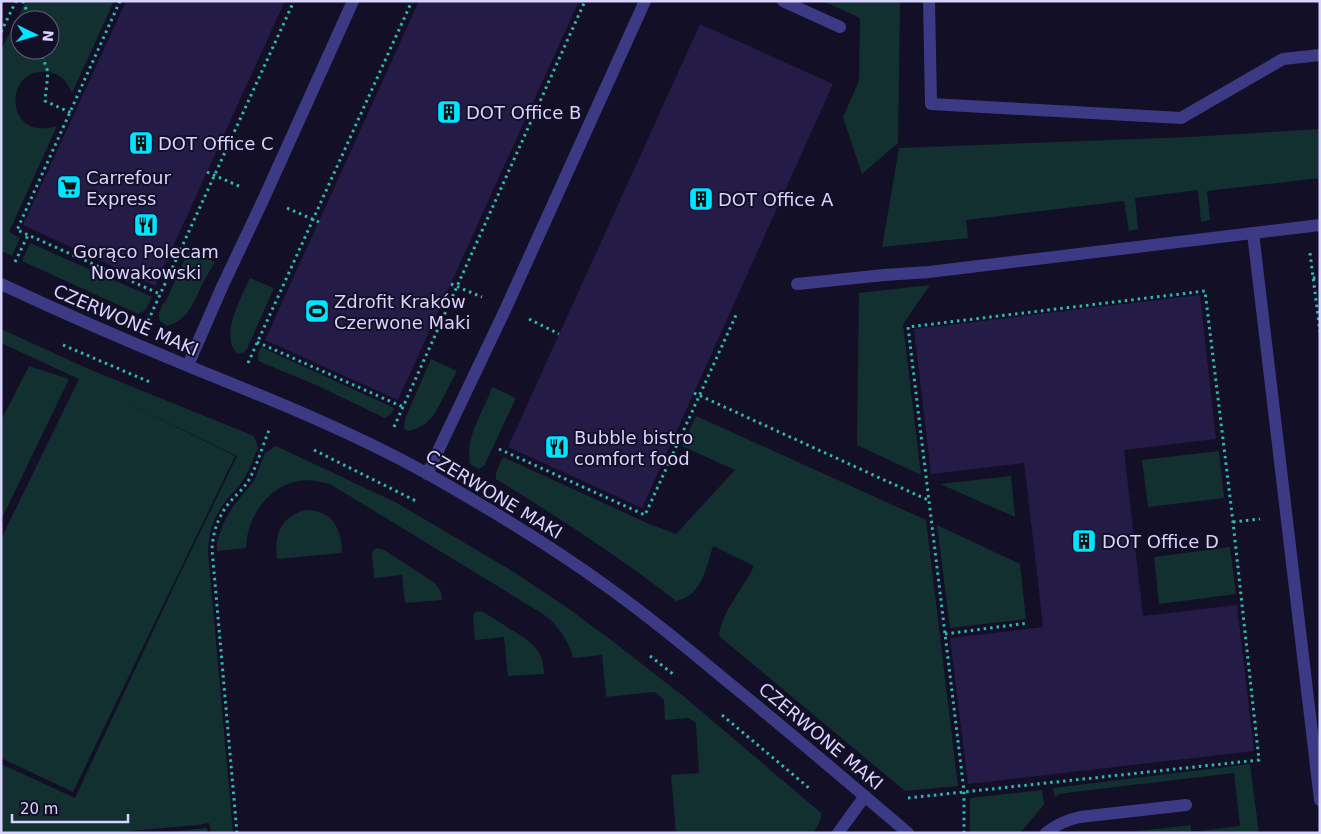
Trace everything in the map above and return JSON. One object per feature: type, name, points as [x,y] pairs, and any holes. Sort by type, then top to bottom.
[{"type":"street","points":[[188,366],[222,287],[353,1]]},
{"type":"street","points":[[427,474],[506,308],[645,1]]},
{"type":"street","points":[[783,1],[840,27]]},
{"type":"street","points":[[929,1],[931,104],[1180,118],[1283,59],[1320,55]]},
{"type":"street","points":[[797,284],[929,272],[1313,226]]},
{"type":"street","points":[[1252,233],[1320,800]]},
{"type":"street","name":"CZERWONE MAKI","points":[[1,284],[65,314],[328,424],[427,474],[519,527],[611,589],[708,665],[908,833]]},
{"type":"street","points":[[838,833],[865,796]]},
{"type":"street","points":[[1046,833],[1061,823],[1080,817],[1186,805]]},
{"type":"path","points":[[1,32],[16,1]]},
{"type":"path","points":[[120,1],[16,230],[160,294]]},
{"type":"path","points":[[147,324],[294,1]]},
{"type":"path","points":[[248,363],[412,1]]},
{"type":"path","points":[[393,429],[585,1]]},
{"type":"path","points":[[44,60],[48,72],[45,101],[74,114]]},
{"type":"path","points":[[1313,226],[1313,278],[1320,332]]},
{"type":"path","points":[[14,264],[28,235]]},
{"type":"path","points":[[1313,278],[1320,277]]},
{"type":"path","points":[[904,798],[964,791],[1259,760],[1206,291],[908,327],[964,791],[964,833]]},
{"type":"path","points":[[499,449],[645,515],[737,313]]},
{"type":"path","points":[[258,342],[403,407]]},
{"type":"path","points":[[62,344],[152,383]]},
{"type":"path","points":[[694,393],[929,501]]},
{"type":"path","points":[[237,833],[212,550],[213,537],[216,526],[226,508],[252,473],[269,430]]},
{"type":"path","points":[[313,450],[423,505]]},
{"type":"path","points":[[945,634],[1028,623]]},
{"type":"path","points":[[645,652],[675,677]]},
{"type":"path","points":[[718,712],[813,790]]},
{"type":"green space","points":[[26,1],[114,1],[72,93],[62,78],[47,72],[33,73],[23,80],[17,91],[16,103],[19,115],[27,124],[40,128],[57,126],[9,232],[20,238],[12,256],[1,251],[1,50],[10,32],[10,60],[60,60],[60,10],[21,10]]},
{"type":"green space","points":[[823,1],[900,1],[898,143],[862,174],[843,117],[859,81],[860,18]]},
{"type":"green space","points":[[1320,129],[1320,178],[1207,191],[1210,220],[1201,222],[1198,190],[1135,198],[1138,229],[1129,231],[1124,201],[966,220],[968,238],[882,247],[899,148],[1189,137]]},
{"type":"green space","points":[[30,243],[152,297],[145,309],[138,314],[22,261]]},
{"type":"green space","points":[[189,250],[215,262],[187,313],[175,323],[167,326],[160,321],[160,312]]},
{"type":"green space","points":[[250,278],[274,288],[247,349],[238,354],[232,347],[231,327],[237,305]]},
{"type":"green space","points":[[930,285],[903,324],[921,475],[857,445],[859,293]]},
{"type":"green space","points":[[1,329],[91,370],[254,436],[258,448],[250,468],[240,485],[228,498],[216,517],[211,530],[208,552],[233,833],[211,833],[209,823],[107,833],[1,833],[1,764],[75,798],[237,456],[119,399],[235,456],[73,792],[1,758],[1,539],[79,379],[1,343]]},
{"type":"green space","points":[[261,347],[394,408],[392,413],[385,418],[316,385],[258,361]]},
{"type":"green space","points":[[431,359],[457,371],[434,415],[425,424],[409,431],[404,429],[405,419]]},
{"type":"green space","points":[[29,366],[69,379],[1,520],[1,421]]},
{"type":"green space","points":[[492,387],[516,398],[484,466],[479,469],[470,464],[470,444],[472,434]]},
{"type":"green space","points":[[696,416],[926,520],[958,786],[905,791],[719,636],[728,609],[754,566],[713,546],[702,580],[692,593],[676,601],[588,537],[496,479],[496,472],[503,457],[647,523],[676,534],[735,470],[682,446]]},
{"type":"green space","points":[[276,446],[397,503],[512,571],[569,609],[687,699],[821,813],[818,826],[813,833],[676,833],[671,775],[699,773],[696,723],[688,718],[665,720],[664,700],[655,692],[606,697],[602,655],[573,658],[562,633],[543,614],[330,484],[302,480],[287,484],[268,497],[255,515],[247,537],[246,548],[217,551],[217,541],[224,522],[234,505],[254,481],[265,453]]},
{"type":"green space","points":[[1219,451],[1224,498],[1148,507],[1142,460]]},
{"type":"green space","points":[[1011,476],[1015,517],[940,484]]},
{"type":"green space","points":[[305,510],[322,513],[334,522],[340,536],[342,553],[277,559],[276,550],[280,528],[284,522],[296,513]]},
{"type":"green space","points":[[937,525],[1020,564],[1026,619],[950,628]]},
{"type":"green space","points":[[1230,547],[1236,594],[1159,604],[1154,557]]},
{"type":"green space","points":[[377,548],[384,550],[435,583],[441,592],[442,600],[405,603],[402,575],[374,578],[372,553]]},
{"type":"green space","points":[[477,611],[483,612],[530,642],[542,658],[544,674],[508,676],[504,637],[475,640],[473,616]]},
{"type":"green space","points":[[1250,764],[1259,833],[1121,833],[1191,825],[1191,832],[1240,826],[1234,773],[1073,792],[1060,794],[1055,797],[1053,788]]},
{"type":"green space","points":[[1042,790],[1044,805],[1020,833],[970,833],[970,798]]},
{"type":"green space","points":[[207,828],[208,833],[161,833]]},
{"type":"building","name":"DOT Office C","points":[[126,1],[285,1],[155,286],[23,225]]},
{"type":"building","name":"DOT Office B","points":[[419,1],[579,1],[398,400],[265,340]]},
{"type":"building","name":"DOT Office A","points":[[700,24],[833,84],[642,508],[508,447]]},
{"type":"building","name":"DOT Office D","points":[[1200,295],[1216,439],[1124,450],[1143,616],[1237,605],[1254,751],[968,784],[950,638],[1043,627],[1034,547],[1024,463],[931,474],[914,329]]},
{"type":"place","name":"DOT Office B","points":[[449,112]]},
{"type":"place","name":"DOT Office C","points":[[141,143]]},
{"type":"place","name":"Carrefour Express","points":[[69,187]]},
{"type":"place","name":"DOT Office A","points":[[701,199]]},
{"type":"place","name":"Gorąco Polecam Nowakowski","points":[[146,225]]},
{"type":"place","name":"Zdrofit Kraków Czerwone Maki","points":[[317,311]]},
{"type":"place","name":"Bubble bistro comfort food","points":[[557,447]]},
{"type":"place","name":"DOT Office D","points":[[1084,541]]}]
